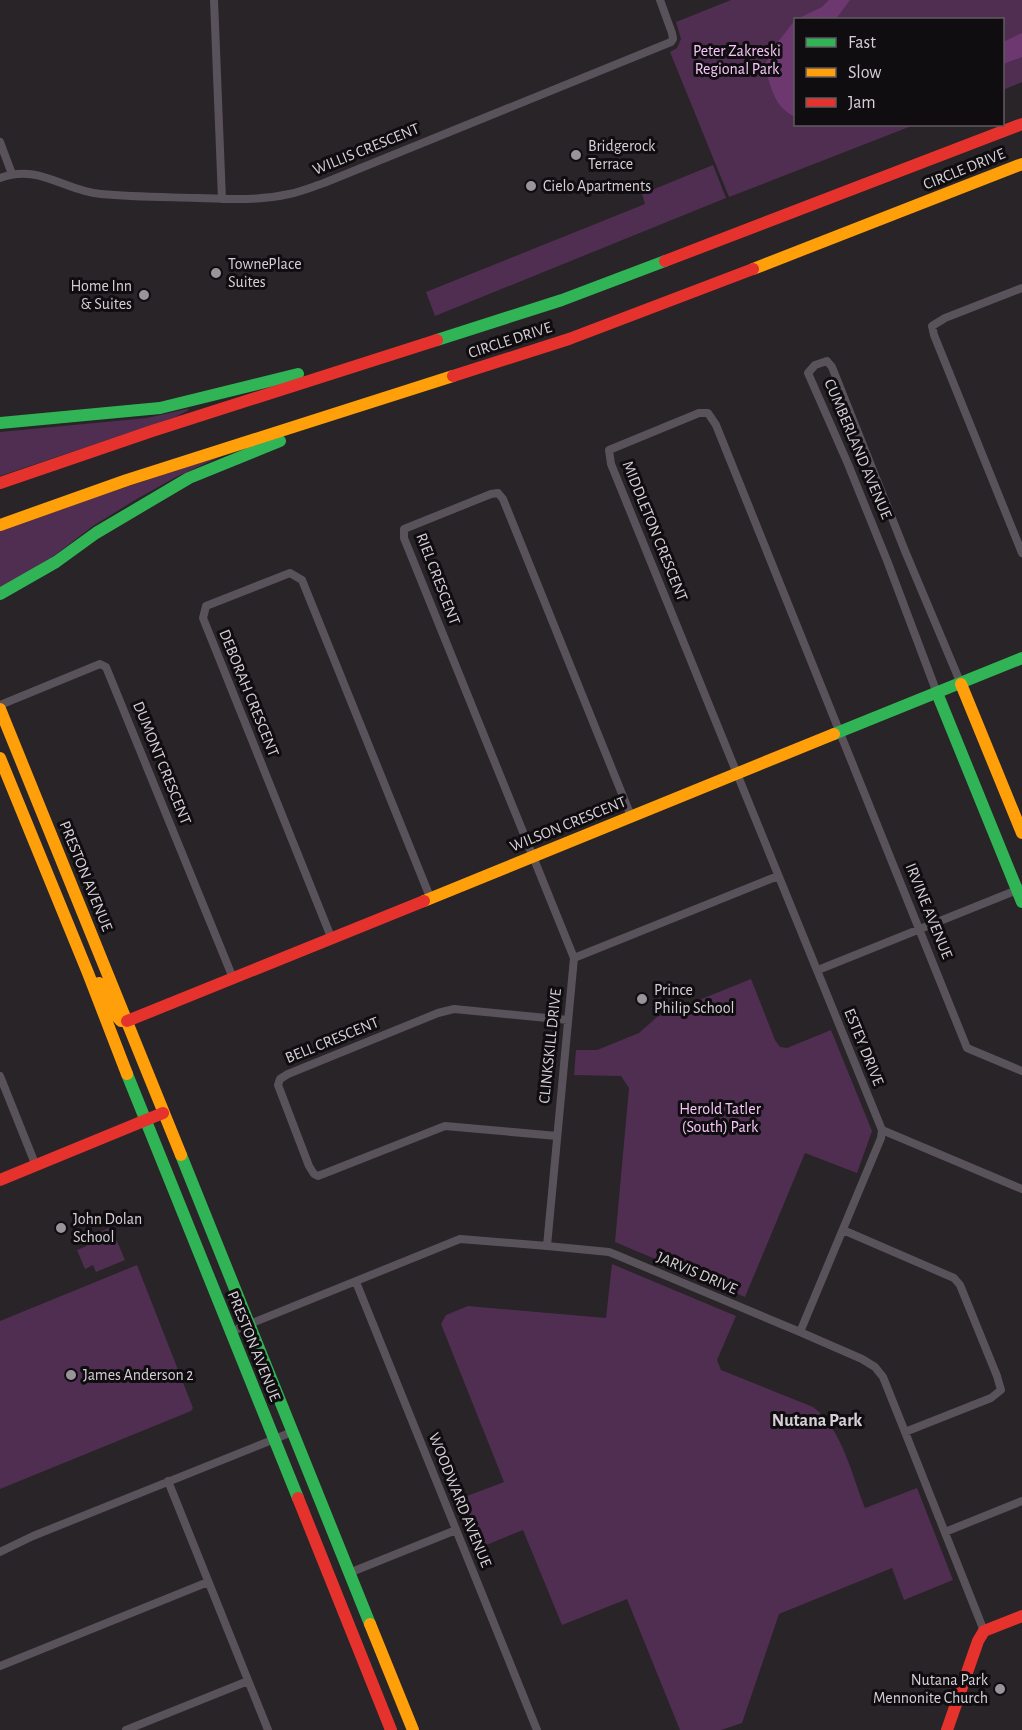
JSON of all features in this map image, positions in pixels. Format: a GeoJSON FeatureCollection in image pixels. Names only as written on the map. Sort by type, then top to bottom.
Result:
{"type":"FeatureCollection","features":[{"type":"Feature","properties":{"kind":"main road","name":"CIRCLE DRIVE"},"geometry":{"type":"LineString","coordinates":[[0,483],[152,431],[562,300],[1022,124]]}},
{"type":"Feature","properties":{"kind":"main road","name":"CIRCLE DRIVE"},"geometry":{"type":"LineString","coordinates":[[0,525],[127,480],[569,339],[1022,164]]}},
{"type":"Feature","properties":{"kind":"main road"},"geometry":{"type":"LineString","coordinates":[[0,423],[160,408],[246,388],[478,327]]}},
{"type":"Feature","properties":{"kind":"main road"},"geometry":{"type":"LineString","coordinates":[[0,595],[56,562],[96,533],[189,478],[262,448],[497,361]]}},
{"type":"Feature","properties":{"kind":"main road","name":"WILSON CRESCENT"},"geometry":{"type":"LineString","coordinates":[[127,1021],[1022,658]]}},
{"type":"Feature","properties":{"kind":"main road","name":"CUMBERLAND AVENUE"},"geometry":{"type":"LineString","coordinates":[[961,684],[1022,833]]}},
{"type":"Feature","properties":{"kind":"main road","name":"CUMBERLAND AVENUE"},"geometry":{"type":"LineString","coordinates":[[937,693],[1019,889],[1022,903]]}},
{"type":"Feature","properties":{"kind":"main road","name":"PRESTON AVENUE"},"geometry":{"type":"LineString","coordinates":[[0,707],[413,1730]]}},
{"type":"Feature","properties":{"kind":"main road","name":"PRESTON AVENUE"},"geometry":{"type":"LineString","coordinates":[[0,724],[14,744]]}},
{"type":"Feature","properties":{"kind":"main road","name":"PRESTON AVENUE"},"geometry":{"type":"LineString","coordinates":[[0,758],[391,1730]]}},
{"type":"Feature","properties":{"kind":"main road","name":"PRESTON AVENUE"},"geometry":{"type":"LineString","coordinates":[[88,973],[99,983],[119,1019],[127,1021]]}},
{"type":"Feature","properties":{"kind":"main road"},"geometry":{"type":"LineString","coordinates":[[114,1042],[127,1021]]}},
{"type":"Feature","properties":{"kind":"main road"},"geometry":{"type":"LineString","coordinates":[[0,1180],[163,1113]]}},
{"type":"Feature","properties":{"kind":"main road"},"geometry":{"type":"LineString","coordinates":[[947,1730],[978,1641],[984,1631],[1022,1616]]}},
{"type":"Feature","properties":{"kind":"street"},"geometry":{"type":"LineString","coordinates":[[214,0],[222,199]]}},
{"type":"Feature","properties":{"kind":"street","name":"WILLIS CRESCENT"},"geometry":{"type":"LineString","coordinates":[[0,178],[22,172],[46,176],[98,194],[222,199],[288,194],[324,183],[671,42],[672,33],[660,0]]}},
{"type":"Feature","properties":{"kind":"street"},"geometry":{"type":"LineString","coordinates":[[0,142],[12,174]]}},
{"type":"Feature","properties":{"kind":"street"},"geometry":{"type":"LineString","coordinates":[[1022,288],[945,318],[932,326],[1022,553]]}},
{"type":"Feature","properties":{"kind":"street","name":"CUMBERLAND AVENUE"},"geometry":{"type":"LineString","coordinates":[[937,693],[888,563],[808,373],[814,365],[827,361],[832,367],[961,684]]}},
{"type":"Feature","properties":{"kind":"street","name":"MIDDLETON CRESCENT"},"geometry":{"type":"LineString","coordinates":[[737,773],[611,464],[609,450],[628,441],[699,413],[708,413],[716,425],[840,731]]}},
{"type":"Feature","properties":{"kind":"street","name":"RIEL CRESCENT"},"geometry":{"type":"LineString","coordinates":[[532,856],[404,538],[404,529],[498,493],[508,510],[631,816]]}},
{"type":"Feature","properties":{"kind":"street","name":"DEBORAH CRESCENT"},"geometry":{"type":"LineString","coordinates":[[331,937],[203,618],[206,606],[290,573],[302,580],[430,897]]}},
{"type":"Feature","properties":{"kind":"street","name":"DUMONT CRESCENT"},"geometry":{"type":"LineString","coordinates":[[0,707],[100,664],[106,667],[232,978]]}},
{"type":"Feature","properties":{"kind":"street","name":"IRVINE AVENUE"},"geometry":{"type":"LineString","coordinates":[[840,731],[968,1048],[1022,1071]]}},
{"type":"Feature","properties":{"kind":"street","name":"ESTEY DRIVE"},"geometry":{"type":"LineString","coordinates":[[737,773],[882,1130]]}},
{"type":"Feature","properties":{"kind":"street","name":"CLINKSKILL DRIVE"},"geometry":{"type":"LineString","coordinates":[[532,856],[574,958],[547,1246]]}},
{"type":"Feature","properties":{"kind":"street"},"geometry":{"type":"LineString","coordinates":[[574,958],[778,876]]}},
{"type":"Feature","properties":{"kind":"street"},"geometry":{"type":"LineString","coordinates":[[818,970],[1019,889]]}},
{"type":"Feature","properties":{"kind":"street","name":"BELL CRESCENT"},"geometry":{"type":"LineString","coordinates":[[557,1136],[445,1126],[318,1176],[311,1170],[278,1085],[280,1079],[288,1074],[438,1012],[454,1009],[568,1020]]}},
{"type":"Feature","properties":{"kind":"street"},"geometry":{"type":"LineString","coordinates":[[0,1076],[36,1166]]}},
{"type":"Feature","properties":{"kind":"street"},"geometry":{"type":"LineString","coordinates":[[800,1332],[881,1138],[882,1130],[1022,1189]]}},
{"type":"Feature","properties":{"kind":"street"},"geometry":{"type":"LineString","coordinates":[[843,1230],[954,1278],[960,1285],[997,1376],[1001,1390],[991,1398],[905,1432]]}},
{"type":"Feature","properties":{"kind":"street","name":"JARVIS DRIVE"},"geometry":{"type":"LineString","coordinates":[[230,1332],[460,1239],[609,1252],[800,1332],[875,1367],[883,1377],[984,1631]]}},
{"type":"Feature","properties":{"kind":"street","name":"WOODWARD AVENUE"},"geometry":{"type":"LineString","coordinates":[[356,1282],[537,1730]]}},
{"type":"Feature","properties":{"kind":"street"},"geometry":{"type":"LineString","coordinates":[[0,1552],[33,1536],[292,1432]]}},
{"type":"Feature","properties":{"kind":"street"},"geometry":{"type":"LineString","coordinates":[[168,1481],[268,1730]]}},
{"type":"Feature","properties":{"kind":"street"},"geometry":{"type":"LineString","coordinates":[[945,1532],[1022,1501]]}},
{"type":"Feature","properties":{"kind":"street"},"geometry":{"type":"LineString","coordinates":[[349,1573],[456,1530]]}},
{"type":"Feature","properties":{"kind":"street"},"geometry":{"type":"LineString","coordinates":[[0,1666],[208,1582]]}},
{"type":"Feature","properties":{"kind":"street"},"geometry":{"type":"LineString","coordinates":[[126,1730],[248,1681]]}},
{"type":"Feature","properties":{"kind":"green space","name":"Peter Zakreski Regional Park"},"geometry":{"type":"Polygon","coordinates":[[[731,0],[1022,0],[1022,82],[1004,90],[1004,18],[794,18],[794,126],[911,126],[729,197],[670,52],[677,48],[681,39],[676,22],[731,0]]]}},
{"type":"Feature","properties":{"kind":"green space"},"geometry":{"type":"Polygon","coordinates":[[[713,165],[726,198],[435,316],[426,292],[645,204],[642,194],[713,165]]]}},
{"type":"Feature","properties":{"kind":"green space"},"geometry":{"type":"Polygon","coordinates":[[[189,410],[175,417],[0,476],[0,432],[147,418],[189,410]]]}},
{"type":"Feature","properties":{"kind":"green space"},"geometry":{"type":"Polygon","coordinates":[[[224,455],[176,477],[135,500],[0,590],[0,531],[71,505],[224,455]]]}},
{"type":"Feature","properties":{"kind":"green space","name":"Herold Tatler (South) Park"},"geometry":{"type":"Polygon","coordinates":[[[751,979],[775,1040],[780,1047],[787,1048],[831,1030],[872,1131],[857,1173],[805,1153],[745,1297],[615,1242],[629,1088],[621,1076],[574,1075],[576,1050],[597,1050],[639,1033],[657,1017],[751,979]]]}},
{"type":"Feature","properties":{"kind":"green space"},"geometry":{"type":"Polygon","coordinates":[[[111,1227],[125,1260],[96,1272],[93,1265],[85,1269],[77,1250],[87,1246],[84,1239],[111,1227]]]}},
{"type":"Feature","properties":{"kind":"green space"},"geometry":{"type":"Polygon","coordinates":[[[612,1264],[736,1316],[717,1360],[721,1370],[813,1407],[823,1416],[832,1427],[845,1453],[865,1508],[917,1488],[953,1580],[904,1600],[892,1568],[779,1614],[742,1723],[721,1730],[680,1730],[627,1599],[562,1625],[523,1530],[474,1550],[454,1501],[504,1482],[441,1324],[446,1315],[468,1306],[606,1318],[612,1264]]]}},
{"type":"Feature","properties":{"kind":"green space"},"geometry":{"type":"Polygon","coordinates":[[[137,1265],[193,1408],[191,1411],[0,1489],[0,1321],[137,1265]]]}},
{"type":"Feature","properties":{"kind":"shaded area"},"geometry":{"type":"Polygon","coordinates":[[[829,0],[850,0],[837,18],[799,18],[822,7],[829,0]]]}},
{"type":"Feature","properties":{"kind":"shaded area"},"geometry":{"type":"Polygon","coordinates":[[[794,21],[794,116],[778,102],[764,66],[794,21]]]}},
{"type":"Feature","properties":{"kind":"shaded area"},"geometry":{"type":"Polygon","coordinates":[[[1022,33],[1022,57],[1004,64],[1004,42],[1022,33]]]}},
{"type":"Feature","properties":{"kind":"traffic: fast"},"geometry":{"type":"LineString","coordinates":[[437,340],[562,300],[665,261]]}},
{"type":"Feature","properties":{"kind":"traffic: fast"},"geometry":{"type":"LineString","coordinates":[[0,423],[160,408],[298,374]]}},
{"type":"Feature","properties":{"kind":"traffic: fast"},"geometry":{"type":"LineString","coordinates":[[0,594],[56,562],[96,533],[189,478],[280,441]]}},
{"type":"Feature","properties":{"kind":"traffic: fast"},"geometry":{"type":"LineString","coordinates":[[834,734],[1022,658]]}},
{"type":"Feature","properties":{"kind":"traffic: fast"},"geometry":{"type":"LineString","coordinates":[[937,693],[1022,902]]}},
{"type":"Feature","properties":{"kind":"traffic: fast"},"geometry":{"type":"LineString","coordinates":[[127,1074],[298,1498]]}},
{"type":"Feature","properties":{"kind":"traffic: fast"},"geometry":{"type":"LineString","coordinates":[[181,1155],[370,1624]]}},
{"type":"Feature","properties":{"kind":"traffic: slow"},"geometry":{"type":"LineString","coordinates":[[753,269],[1022,164]]}},
{"type":"Feature","properties":{"kind":"traffic: slow"},"geometry":{"type":"LineString","coordinates":[[0,525],[127,480],[453,376]]}},
{"type":"Feature","properties":{"kind":"traffic: slow"},"geometry":{"type":"LineString","coordinates":[[961,684],[1022,833]]}},
{"type":"Feature","properties":{"kind":"traffic: slow"},"geometry":{"type":"LineString","coordinates":[[0,709],[181,1155]]}},
{"type":"Feature","properties":{"kind":"traffic: slow"},"geometry":{"type":"LineString","coordinates":[[424,901],[834,734]]}},
{"type":"Feature","properties":{"kind":"traffic: slow"},"geometry":{"type":"LineString","coordinates":[[0,758],[127,1074]]}},
{"type":"Feature","properties":{"kind":"traffic: slow"},"geometry":{"type":"LineString","coordinates":[[99,983],[113,1012],[121,1021],[127,1021]]}},
{"type":"Feature","properties":{"kind":"traffic: slow"},"geometry":{"type":"LineString","coordinates":[[370,1624],[413,1730]]}},
{"type":"Feature","properties":{"kind":"traffic: jam"},"geometry":{"type":"LineString","coordinates":[[665,261],[1022,124]]}},
{"type":"Feature","properties":{"kind":"traffic: jam"},"geometry":{"type":"LineString","coordinates":[[453,376],[569,339],[753,269]]}},
{"type":"Feature","properties":{"kind":"traffic: jam"},"geometry":{"type":"LineString","coordinates":[[0,483],[152,431],[437,340]]}},
{"type":"Feature","properties":{"kind":"traffic: jam"},"geometry":{"type":"LineString","coordinates":[[127,1021],[424,901]]}},
{"type":"Feature","properties":{"kind":"traffic: jam"},"geometry":{"type":"LineString","coordinates":[[0,1180],[163,1113]]}},
{"type":"Feature","properties":{"kind":"traffic: jam"},"geometry":{"type":"LineString","coordinates":[[298,1498],[391,1730]]}},
{"type":"Feature","properties":{"kind":"traffic: jam"},"geometry":{"type":"LineString","coordinates":[[947,1730],[978,1641],[984,1631],[1022,1616]]}},
{"type":"Feature","properties":{"kind":"place","name":"Bridgerock Terrace"},"geometry":{"type":"Point","coordinates":[576,155]}},
{"type":"Feature","properties":{"kind":"place","name":"Cielo Apartments"},"geometry":{"type":"Point","coordinates":[531,186]}},
{"type":"Feature","properties":{"kind":"place","name":"TownePlace Suites"},"geometry":{"type":"Point","coordinates":[216,273]}},
{"type":"Feature","properties":{"kind":"place","name":"Home Inn & Suites"},"geometry":{"type":"Point","coordinates":[144,295]}},
{"type":"Feature","properties":{"kind":"place","name":"Prince Philip School"},"geometry":{"type":"Point","coordinates":[642,999]}},
{"type":"Feature","properties":{"kind":"place","name":"John Dolan School"},"geometry":{"type":"Point","coordinates":[61,1228]}},
{"type":"Feature","properties":{"kind":"place","name":"James Anderson 2"},"geometry":{"type":"Point","coordinates":[71,1375]}},
{"type":"Feature","properties":{"kind":"place","name":"Nutana Park Mennonite Church"},"geometry":{"type":"Point","coordinates":[1000,1689]}},
{"type":"Feature","properties":{"kind":"district","name":"Nutana Park"},"geometry":{"type":"Point","coordinates":[817,1421]}}]}
